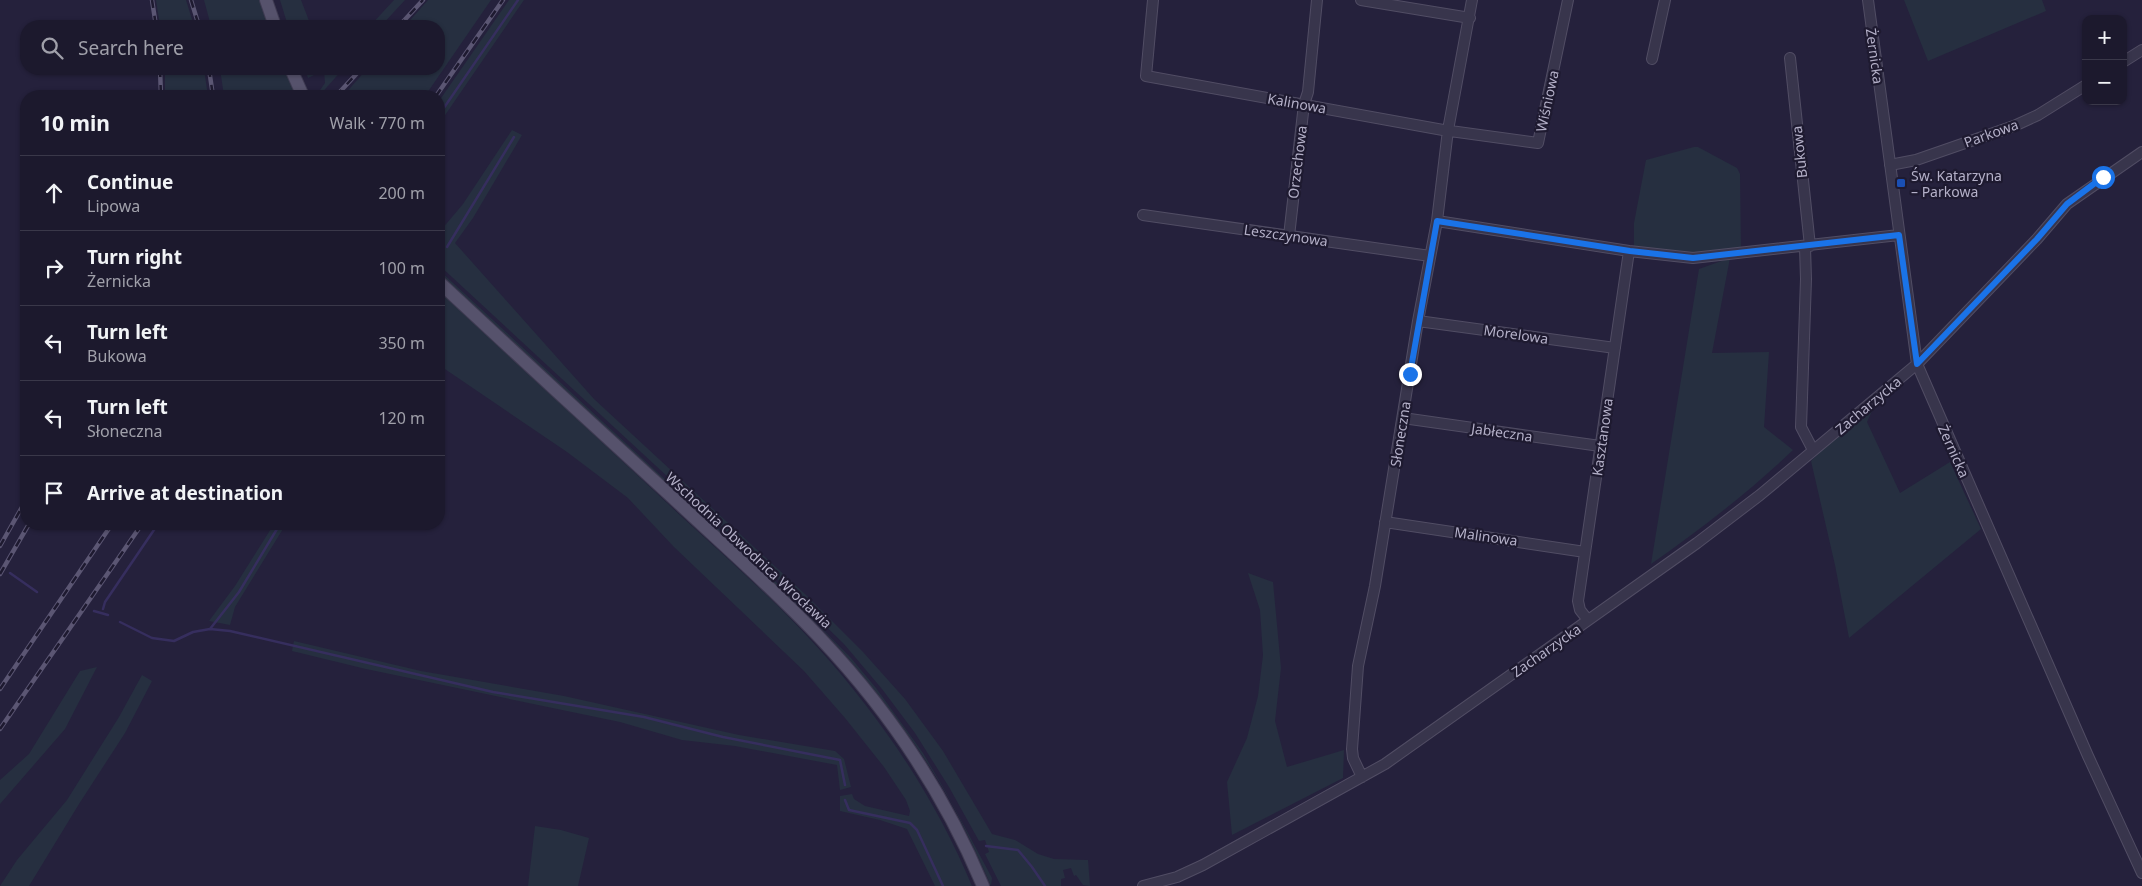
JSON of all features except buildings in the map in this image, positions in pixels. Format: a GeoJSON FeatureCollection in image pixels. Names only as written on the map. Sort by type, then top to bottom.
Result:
{"type":"FeatureCollection","features":[{"type":"Feature","properties":{"kind":"main road"},"geometry":{"type":"LineString","coordinates":[[266,0],[273,20]]}},
{"type":"Feature","properties":{"kind":"main road"},"geometry":{"type":"LineString","coordinates":[[294,75],[300,90]]}},
{"type":"Feature","properties":{"kind":"main road","name":"Wschodnia Obwodnica Wrocławia"},"geometry":{"type":"LineString","coordinates":[[445,288],[748,568],[839,658],[882,711],[926,775],[954,823],[983,886]]}},
{"type":"Feature","properties":{"kind":"street","name":"Kalinowa"},"geometry":{"type":"LineString","coordinates":[[1153,0],[1146,76],[1448,130]]}},
{"type":"Feature","properties":{"kind":"street","name":"Orzechowa"},"geometry":{"type":"LineString","coordinates":[[1289,236],[1304,104],[1308,92],[1317,0]]}},
{"type":"Feature","properties":{"kind":"street"},"geometry":{"type":"LineString","coordinates":[[1361,0],[1470,18]]}},
{"type":"Feature","properties":{"kind":"street","name":"Słoneczna"},"geometry":{"type":"LineString","coordinates":[[1362,777],[1353,758],[1352,729],[1358,666],[1375,586],[1418,321],[1437,221],[1448,130],[1472,0]]}},
{"type":"Feature","properties":{"kind":"street","name":"Wiśniowa"},"geometry":{"type":"LineString","coordinates":[[1448,130],[1538,143],[1568,0]]}},
{"type":"Feature","properties":{"kind":"street"},"geometry":{"type":"LineString","coordinates":[[1652,59],[1665,0]]}},
{"type":"Feature","properties":{"kind":"street","name":"Żernicka"},"geometry":{"type":"LineString","coordinates":[[1868,0],[1917,364],[2081,741],[2142,873]]}},
{"type":"Feature","properties":{"kind":"street"},"geometry":{"type":"LineString","coordinates":[[2126,60],[2142,50]]}},
{"type":"Feature","properties":{"kind":"street","name":"Bukowa"},"geometry":{"type":"LineString","coordinates":[[1790,58],[1807,246],[1801,427],[1813,450]]}},
{"type":"Feature","properties":{"kind":"street","name":"Parkowa"},"geometry":{"type":"LineString","coordinates":[[1890,165],[1916,160],[2020,124],[2082,88]]}},
{"type":"Feature","properties":{"kind":"street","name":"Zacharzycka"},"geometry":{"type":"LineString","coordinates":[[1143,886],[1177,877],[1203,865],[1385,764],[1697,543],[1917,364],[2037,239],[2067,204],[2142,152]]}},
{"type":"Feature","properties":{"kind":"street","name":"Leszczynowa"},"geometry":{"type":"LineString","coordinates":[[1143,215],[1430,256]]}},
{"type":"Feature","properties":{"kind":"street"},"geometry":{"type":"LineString","coordinates":[[1437,221],[1630,251],[1693,258],[1899,235]]}},
{"type":"Feature","properties":{"kind":"street","name":"Kasztanowa"},"geometry":{"type":"LineString","coordinates":[[1588,620],[1580,610],[1578,601],[1630,251]]}},
{"type":"Feature","properties":{"kind":"street","name":"Morelowa"},"geometry":{"type":"LineString","coordinates":[[1418,321],[1615,348]]}},
{"type":"Feature","properties":{"kind":"street","name":"Jabłeczna"},"geometry":{"type":"LineString","coordinates":[[1403,418],[1600,446]]}},
{"type":"Feature","properties":{"kind":"street","name":"Malinowa"},"geometry":{"type":"LineString","coordinates":[[1385,522],[1586,552]]}},
{"type":"Feature","properties":{"kind":"shaded area"},"geometry":{"type":"Polygon","coordinates":[[[156,0],[186,0],[192,20],[159,20],[156,0]]]}},
{"type":"Feature","properties":{"kind":"shaded area"},"geometry":{"type":"Polygon","coordinates":[[[204,0],[260,0],[267,20],[209,20],[204,0]]]}},
{"type":"Feature","properties":{"kind":"shaded area"},"geometry":{"type":"Polygon","coordinates":[[[280,0],[301,0],[309,20],[286,20],[280,0]]]}},
{"type":"Feature","properties":{"kind":"shaded area"},"geometry":{"type":"Polygon","coordinates":[[[394,0],[405,0],[387,20],[376,20],[394,0]]]}},
{"type":"Feature","properties":{"kind":"shaded area"},"geometry":{"type":"Polygon","coordinates":[[[428,0],[491,0],[445,67],[445,20],[410,20],[428,0]]]}},
{"type":"Feature","properties":{"kind":"shaded area"},"geometry":{"type":"Polygon","coordinates":[[[509,0],[524,0],[445,115],[445,92],[509,0]]]}},
{"type":"Feature","properties":{"kind":"shaded area"},"geometry":{"type":"Polygon","coordinates":[[[1904,0],[2042,0],[2046,11],[1928,61],[1904,0]]]}},
{"type":"Feature","properties":{"kind":"shaded area"},"geometry":{"type":"Polygon","coordinates":[[[165,75],[205,75],[207,90],[165,90],[165,75]]]}},
{"type":"Feature","properties":{"kind":"shaded area"},"geometry":{"type":"Polygon","coordinates":[[[221,75],[287,75],[294,90],[223,90],[221,75]]]}},
{"type":"Feature","properties":{"kind":"shaded area"},"geometry":{"type":"Polygon","coordinates":[[[324,75],[338,75],[324,90],[320,90],[325,83],[324,75]]]}},
{"type":"Feature","properties":{"kind":"shaded area"},"geometry":{"type":"Polygon","coordinates":[[[362,75],[439,75],[429,90],[348,90],[362,75]]]}},
{"type":"Feature","properties":{"kind":"shaded area"},"geometry":{"type":"Polygon","coordinates":[[[512,130],[522,135],[473,218],[455,243],[594,399],[806,595],[863,652],[905,699],[943,751],[992,834],[1015,840],[1038,854],[1054,859],[1088,860],[1090,886],[1083,885],[1076,875],[1074,876],[1071,868],[1063,870],[1065,878],[1061,879],[1061,886],[1001,886],[985,854],[989,852],[985,840],[979,841],[949,787],[915,733],[882,689],[844,644],[763,565],[445,271],[445,225],[463,204],[512,130]]]}},
{"type":"Feature","properties":{"kind":"shaded area"},"geometry":{"type":"Polygon","coordinates":[[[1698,147],[1737,168],[1740,174],[1741,251],[1688,255],[1634,248],[1634,223],[1646,160],[1698,147]]]}},
{"type":"Feature","properties":{"kind":"shaded area"},"geometry":{"type":"Polygon","coordinates":[[[1730,258],[1712,353],[1769,352],[1764,427],[1793,450],[1724,510],[1651,564],[1699,269],[1730,258]]]}},
{"type":"Feature","properties":{"kind":"shaded area"},"geometry":{"type":"Polygon","coordinates":[[[445,276],[778,584],[851,658],[876,688],[923,753],[947,794],[992,878],[991,886],[961,821],[936,776],[889,709],[837,645],[818,625],[445,279],[445,276]]]}},
{"type":"Feature","properties":{"kind":"shaded area"},"geometry":{"type":"Polygon","coordinates":[[[445,297],[752,582],[819,649],[864,703],[906,761],[942,822],[972,886],[935,886],[907,829],[880,820],[840,811],[840,796],[852,794],[854,799],[865,806],[909,816],[910,811],[906,800],[884,767],[804,671],[674,547],[628,498],[567,452],[445,369],[445,297]]]}},
{"type":"Feature","properties":{"kind":"shaded area"},"geometry":{"type":"Polygon","coordinates":[[[1869,410],[1872,411],[1867,422],[1900,493],[1950,462],[1981,529],[1849,638],[1835,565],[1811,461],[1833,439],[1869,410]]]}},
{"type":"Feature","properties":{"kind":"shaded area"},"geometry":{"type":"Polygon","coordinates":[[[270,530],[282,530],[235,607],[230,625],[209,621],[235,586],[270,530]]]}},
{"type":"Feature","properties":{"kind":"shaded area"},"geometry":{"type":"Polygon","coordinates":[[[1248,573],[1273,582],[1281,668],[1275,721],[1287,767],[1344,750],[1343,778],[1232,835],[1227,782],[1247,738],[1258,696],[1263,655],[1260,610],[1248,573]]]}},
{"type":"Feature","properties":{"kind":"shaded area"},"geometry":{"type":"Polygon","coordinates":[[[294,641],[421,671],[564,696],[739,735],[835,751],[844,759],[851,787],[840,790],[837,765],[735,746],[682,740],[620,722],[366,669],[292,651],[294,641]]]}},
{"type":"Feature","properties":{"kind":"shaded area"},"geometry":{"type":"Polygon","coordinates":[[[97,667],[65,729],[0,804],[0,780],[29,754],[80,671],[97,667]]]}},
{"type":"Feature","properties":{"kind":"shaded area"},"geometry":{"type":"Polygon","coordinates":[[[142,675],[152,681],[125,733],[29,886],[0,886],[17,860],[67,800],[119,717],[142,675]]]}},
{"type":"Feature","properties":{"kind":"shaded area"},"geometry":{"type":"Polygon","coordinates":[[[535,826],[561,830],[589,838],[578,886],[528,886],[535,826]]]}},
{"type":"Feature","properties":{"kind":"waterway"},"geometry":{"type":"LineString","coordinates":[[445,106],[518,0]]}},
{"type":"Feature","properties":{"kind":"waterway"},"geometry":{"type":"LineString","coordinates":[[447,247],[514,137]]}},
{"type":"Feature","properties":{"kind":"waterway"},"geometry":{"type":"LineString","coordinates":[[103,609],[105,602],[154,530]]}},
{"type":"Feature","properties":{"kind":"waterway"},"geometry":{"type":"LineString","coordinates":[[210,629],[239,592],[276,530]]}},
{"type":"Feature","properties":{"kind":"waterway"},"geometry":{"type":"LineString","coordinates":[[10,573],[37,592]]}},
{"type":"Feature","properties":{"kind":"waterway"},"geometry":{"type":"LineString","coordinates":[[94,611],[108,615]]}},
{"type":"Feature","properties":{"kind":"waterway"},"geometry":{"type":"LineString","coordinates":[[120,622],[152,638],[174,641],[193,632],[210,629],[230,631],[493,692],[644,717],[723,737],[840,760],[845,785]]}},
{"type":"Feature","properties":{"kind":"waterway"},"geometry":{"type":"LineString","coordinates":[[845,800],[849,810],[910,823],[917,830],[943,886]]}},
{"type":"Feature","properties":{"kind":"waterway"},"geometry":{"type":"LineString","coordinates":[[986,846],[1018,850],[1045,886]]}},
{"type":"Feature","properties":{"kind":"railway"},"geometry":{"type":"LineString","coordinates":[[152,0],[155,20]]}},
{"type":"Feature","properties":{"kind":"railway"},"geometry":{"type":"LineString","coordinates":[[191,0],[197,20]]}},
{"type":"Feature","properties":{"kind":"railway"},"geometry":{"type":"LineString","coordinates":[[405,20],[423,0]]}},
{"type":"Feature","properties":{"kind":"railway"},"geometry":{"type":"LineString","coordinates":[[440,90],[503,0]]}},
{"type":"Feature","properties":{"kind":"railway"},"geometry":{"type":"LineString","coordinates":[[160,75],[161,90]]}},
{"type":"Feature","properties":{"kind":"railway"},"geometry":{"type":"LineString","coordinates":[[210,75],[212,90]]}},
{"type":"Feature","properties":{"kind":"railway"},"geometry":{"type":"LineString","coordinates":[[342,90],[355,75]]}},
{"type":"Feature","properties":{"kind":"railway"},"geometry":{"type":"LineString","coordinates":[[0,546],[20,511]]}},
{"type":"Feature","properties":{"kind":"railway"},"geometry":{"type":"LineString","coordinates":[[0,574],[26,530]]}},
{"type":"Feature","properties":{"kind":"railway"},"geometry":{"type":"LineString","coordinates":[[0,689],[108,530]]}},
{"type":"Feature","properties":{"kind":"railway"},"geometry":{"type":"LineString","coordinates":[[0,729],[138,530]]}},
{"type":"Feature","properties":{"kind":"place","name":"Św. Katarzyna – Parkowa"},"geometry":{"type":"Point","coordinates":[1901,183]}},
{"type":"Feature","properties":{"kind":"route"},"geometry":{"type":"LineString","coordinates":[[1410,374],[1437,221],[1630,251],[1693,258],[1899,235],[1917,364],[2037,239],[2067,204],[2103,177]]}}]}
